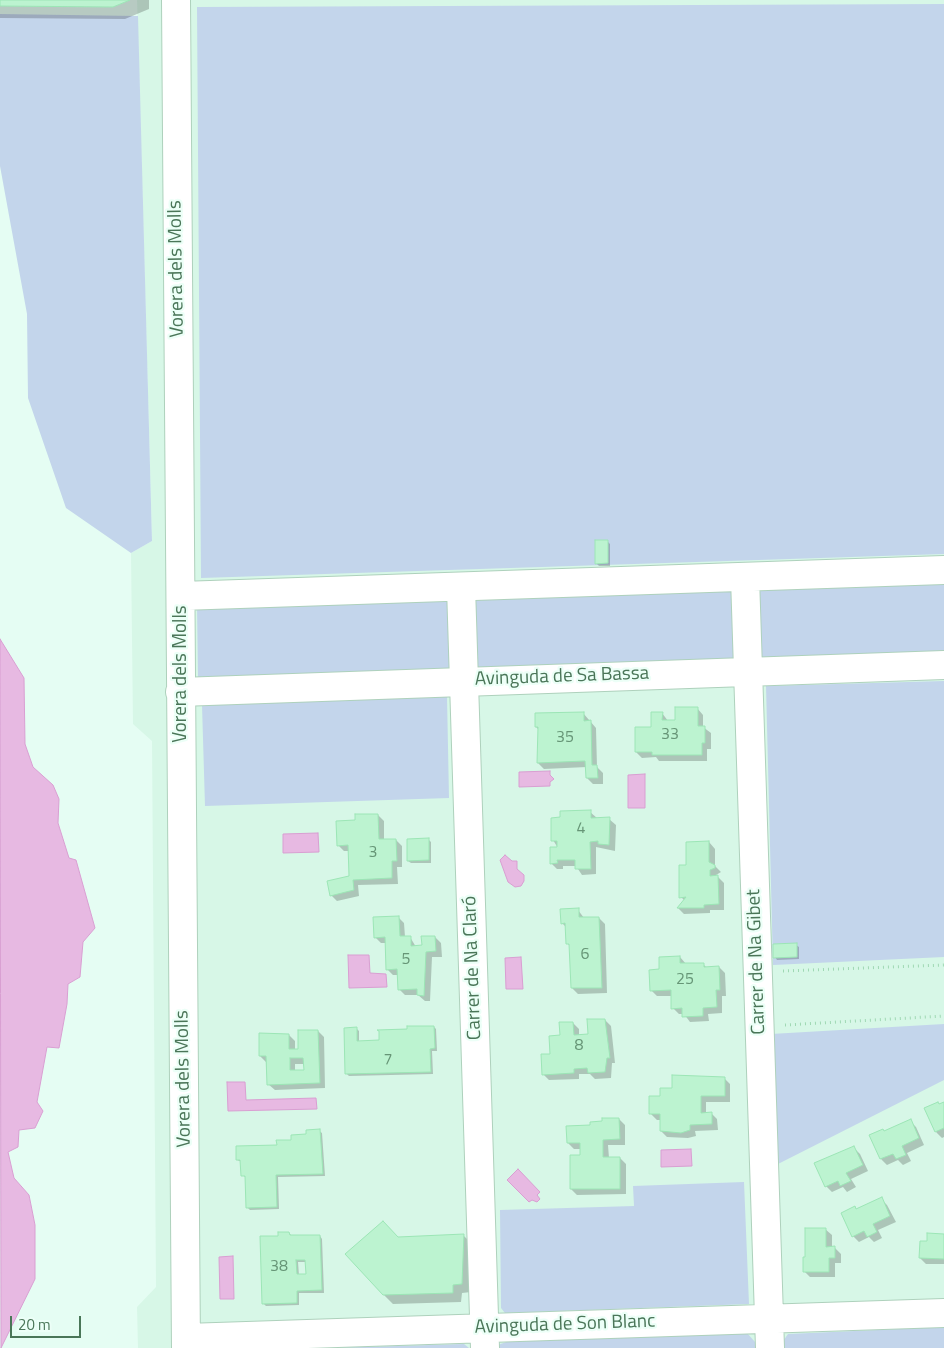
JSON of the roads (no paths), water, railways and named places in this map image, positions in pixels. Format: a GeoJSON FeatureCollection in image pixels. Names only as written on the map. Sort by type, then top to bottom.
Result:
{"type":"FeatureCollection","features":[{"type":"Feature","properties":{"kind":"street","name":"Vorera dels Molls"},"geometry":{"type":"LineString","coordinates":[[176,0],[186,1343]]}},
{"type":"Feature","properties":{"kind":"street"},"geometry":{"type":"LineString","coordinates":[[181,596],[944,570]]}},
{"type":"Feature","properties":{"kind":"street","name":"Carrer de Na Gibet"},"geometry":{"type":"LineString","coordinates":[[745,577],[770,1348]]}},
{"type":"Feature","properties":{"kind":"street","name":"Carrer de Na Claró"},"geometry":{"type":"LineString","coordinates":[[461,587],[485,1338]]}},
{"type":"Feature","properties":{"kind":"street","name":"Avinguda de Sa Bassa"},"geometry":{"type":"LineString","coordinates":[[180,692],[464,680],[944,665]]}},
{"type":"Feature","properties":{"kind":"street","name":"Avinguda de Son Blanc"},"geometry":{"type":"LineString","coordinates":[[186,1343],[485,1338],[769,1318],[944,1313]]}}]}
